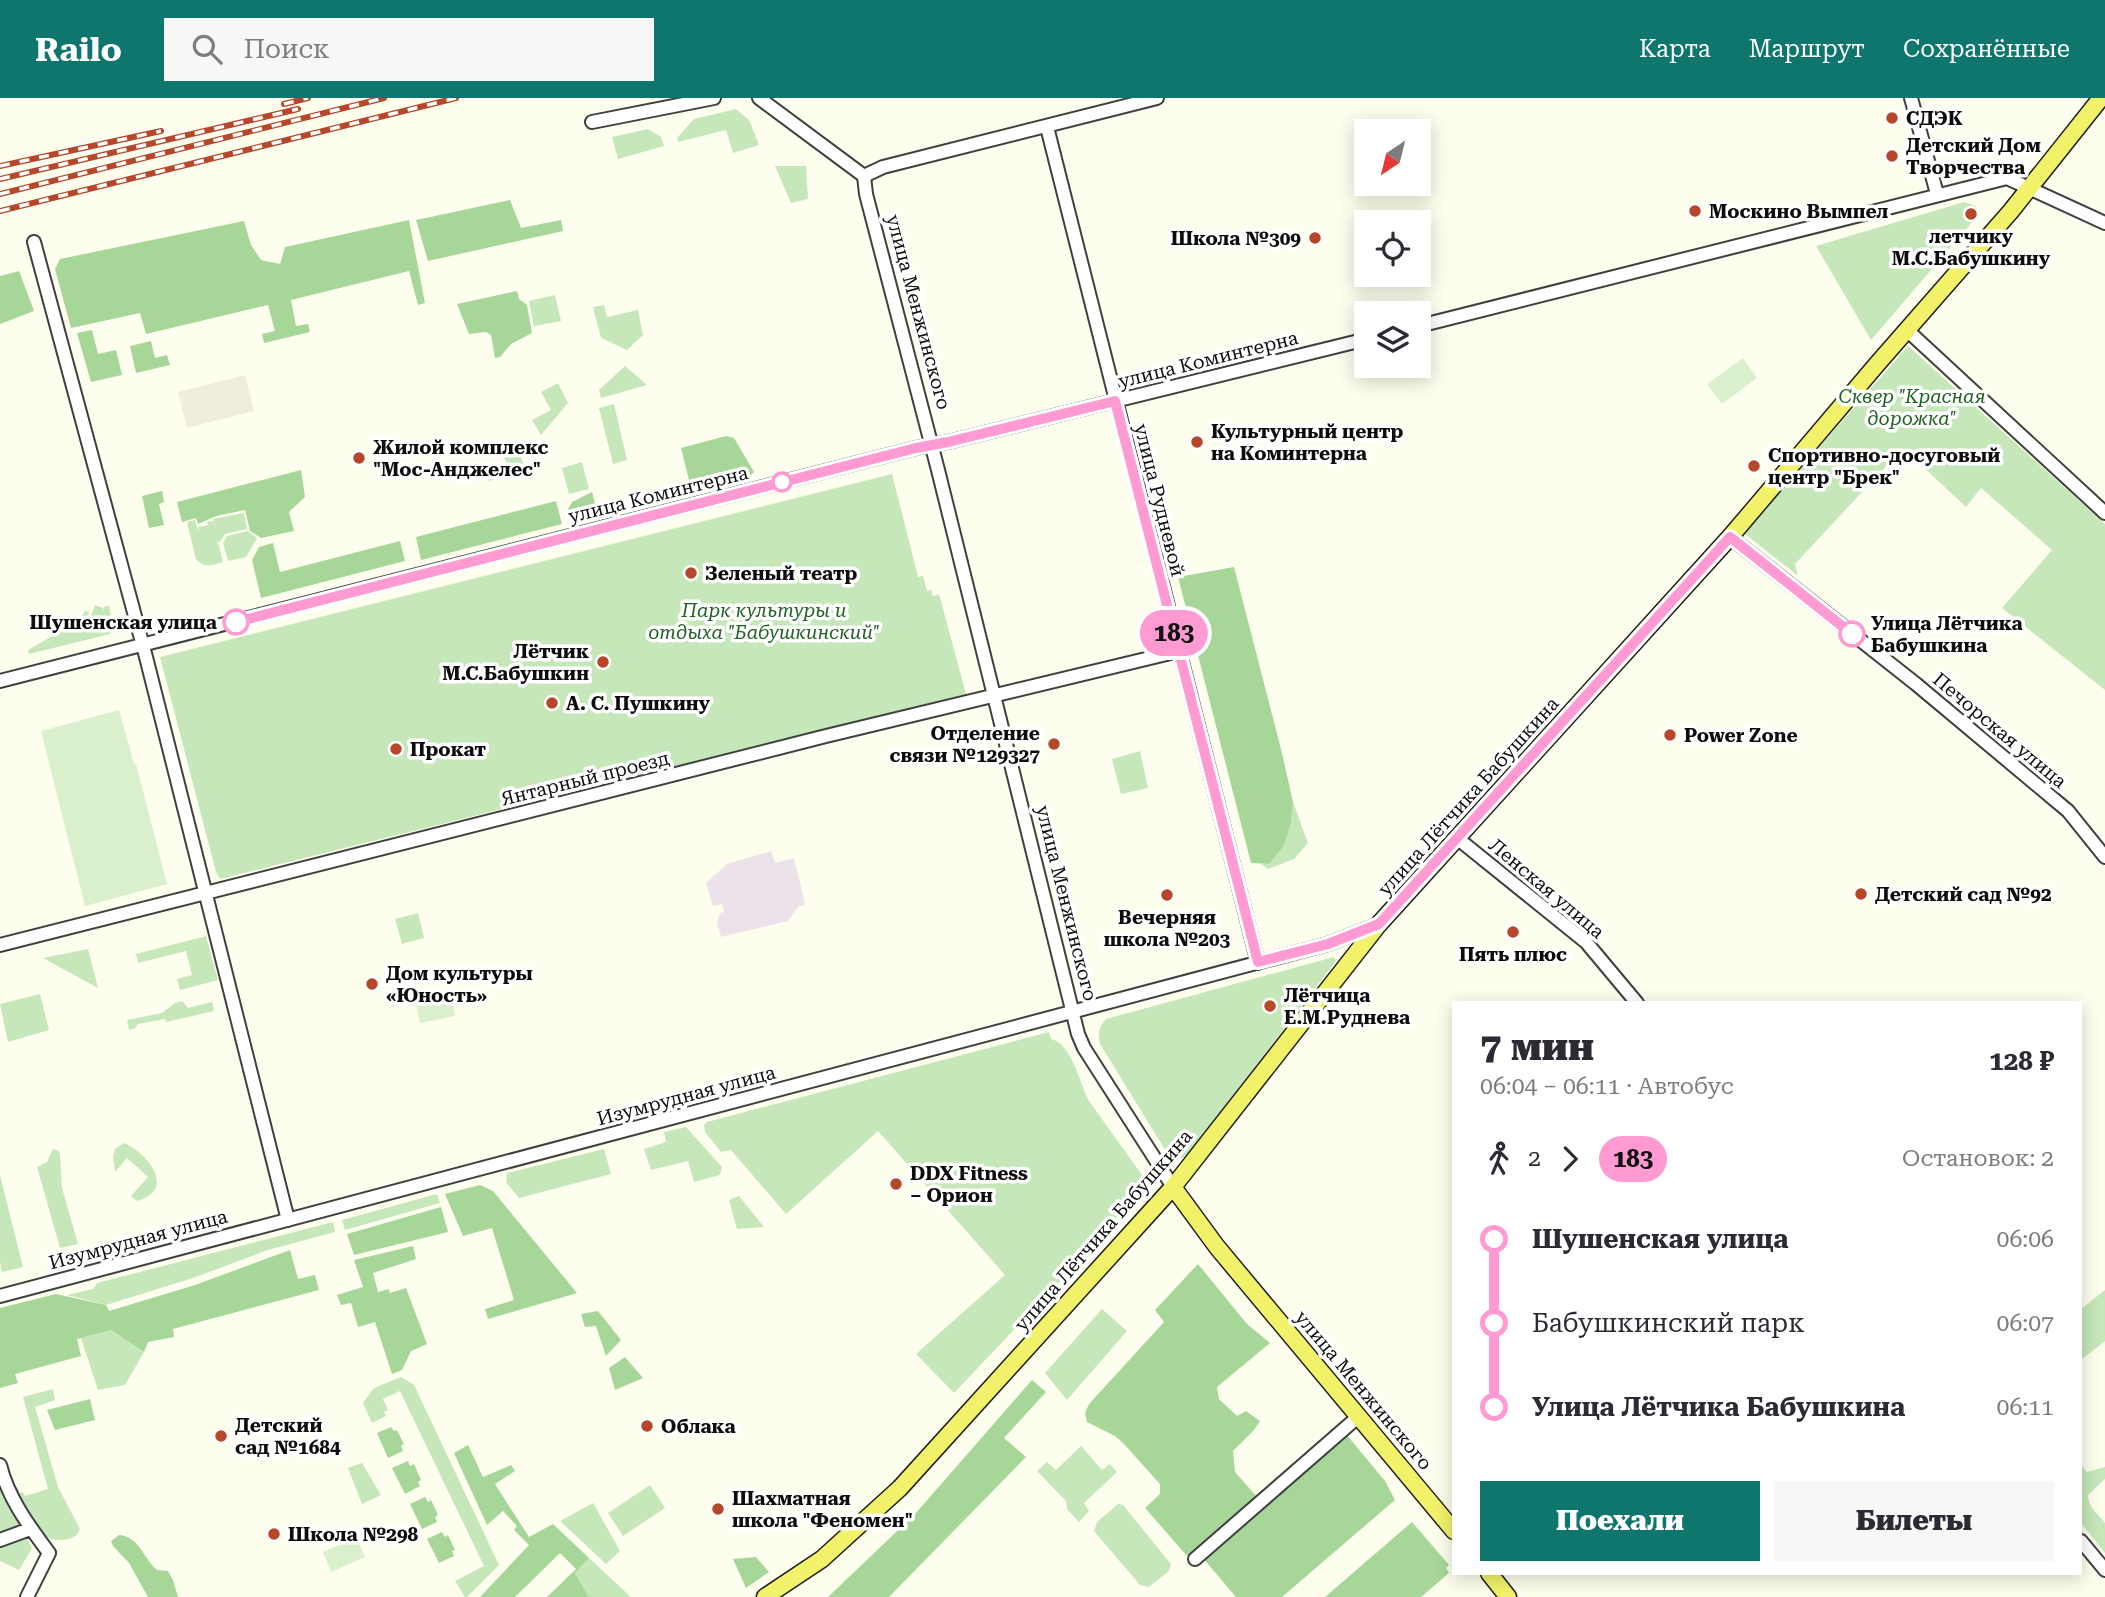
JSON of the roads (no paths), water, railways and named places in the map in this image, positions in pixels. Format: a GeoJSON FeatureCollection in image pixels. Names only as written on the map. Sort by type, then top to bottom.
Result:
{"type":"FeatureCollection","features":[{"type":"Feature","properties":{"kind":"main road","name":"улица Лётчика Бабушкина"},"geometry":{"type":"LineString","coordinates":[[765,1597],[822,1559],[900,1488],[1173,1187],[1379,924],[1730,537],[2030,187],[2101,98]]}},
{"type":"Feature","properties":{"kind":"main road","name":"улица Менжинского"},"geometry":{"type":"LineString","coordinates":[[1173,1187],[1213,1241],[1452,1529]]}},
{"type":"Feature","properties":{"kind":"main road"},"geometry":{"type":"LineString","coordinates":[[1491,1575],[1508,1597]]}},
{"type":"Feature","properties":{"kind":"street"},"geometry":{"type":"LineString","coordinates":[[592,122],[714,98]]}},
{"type":"Feature","properties":{"kind":"street"},"geometry":{"type":"LineString","coordinates":[[759,98],[864,176],[883,167],[1157,98]]}},
{"type":"Feature","properties":{"kind":"street"},"geometry":{"type":"LineString","coordinates":[[1911,98],[1937,194]]}},
{"type":"Feature","properties":{"kind":"street","name":"улица Рудневой"},"geometry":{"type":"LineString","coordinates":[[1047,127],[1258,962]]}},
{"type":"Feature","properties":{"kind":"street","name":"улица Менжинского"},"geometry":{"type":"LineString","coordinates":[[864,176],[894,306],[1084,1048],[1173,1187]]}},
{"type":"Feature","properties":{"kind":"street"},"geometry":{"type":"LineString","coordinates":[[1431,323],[2007,178],[2105,223]]}},
{"type":"Feature","properties":{"kind":"street"},"geometry":{"type":"LineString","coordinates":[[34,242],[143,646],[288,1220]]}},
{"type":"Feature","properties":{"kind":"street"},"geometry":{"type":"LineString","coordinates":[[1907,330],[2105,513]]}},
{"type":"Feature","properties":{"kind":"street","name":"улица Коминтерна"},"geometry":{"type":"LineString","coordinates":[[0,681],[916,448],[1354,343]]}},
{"type":"Feature","properties":{"kind":"street","name":"Печорская улица"},"geometry":{"type":"LineString","coordinates":[[1730,537],[1905,676],[2068,811],[2105,857]]}},
{"type":"Feature","properties":{"kind":"street","name":"Янтарный проезд"},"geometry":{"type":"LineString","coordinates":[[0,944],[993,694],[1179,651]]}},
{"type":"Feature","properties":{"kind":"street","name":"Ленская улица"},"geometry":{"type":"LineString","coordinates":[[1457,838],[1586,942],[1635,1001]]}},
{"type":"Feature","properties":{"kind":"street","name":"Изумрудная улица"},"geometry":{"type":"LineString","coordinates":[[0,1296],[1328,944],[1379,924]]}},
{"type":"Feature","properties":{"kind":"street"},"geometry":{"type":"LineString","coordinates":[[1195,1559],[1359,1416]]}},
{"type":"Feature","properties":{"kind":"street"},"geometry":{"type":"LineString","coordinates":[[0,1465],[4,1481],[30,1529],[49,1553],[27,1597]]}},
{"type":"Feature","properties":{"kind":"street"},"geometry":{"type":"LineString","coordinates":[[0,1540],[30,1529]]}},
{"type":"Feature","properties":{"kind":"street"},"geometry":{"type":"LineString","coordinates":[[2082,1542],[2105,1570]]}},
{"type":"Feature","properties":{"kind":"railway"},"geometry":{"type":"LineString","coordinates":[[284,104],[308,98]]}},
{"type":"Feature","properties":{"kind":"railway"},"geometry":{"type":"LineString","coordinates":[[0,194],[384,98]]}},
{"type":"Feature","properties":{"kind":"railway"},"geometry":{"type":"LineString","coordinates":[[0,211],[456,98]]}},
{"type":"Feature","properties":{"kind":"railway"},"geometry":{"type":"LineString","coordinates":[[0,179],[298,109]]}},
{"type":"Feature","properties":{"kind":"railway"},"geometry":{"type":"LineString","coordinates":[[0,166],[161,131]]}},
{"type":"Feature","properties":{"kind":"place","name":"СДЭК"},"geometry":{"type":"Point","coordinates":[1892,118]}},
{"type":"Feature","properties":{"kind":"place","name":"Детский Дом Творчества"},"geometry":{"type":"Point","coordinates":[1892,156]}},
{"type":"Feature","properties":{"kind":"place","name":"Москино Вымпел"},"geometry":{"type":"Point","coordinates":[1695,211]}},
{"type":"Feature","properties":{"kind":"place","name":"летчику М.С.Бабушкину"},"geometry":{"type":"Point","coordinates":[1971,214]}},
{"type":"Feature","properties":{"kind":"place","name":"Школа №309"},"geometry":{"type":"Point","coordinates":[1315,238]}},
{"type":"Feature","properties":{"kind":"place","name":"Культурный центр на Коминтерна"},"geometry":{"type":"Point","coordinates":[1197,442]}},
{"type":"Feature","properties":{"kind":"place","name":"Жилой комплекс \"Мос-Анджелес\""},"geometry":{"type":"Point","coordinates":[359,458]}},
{"type":"Feature","properties":{"kind":"place","name":"Спортивно-досуговый центр \"Брек\""},"geometry":{"type":"Point","coordinates":[1754,466]}},
{"type":"Feature","properties":{"kind":"place","name":"Зеленый театр"},"geometry":{"type":"Point","coordinates":[691,573]}},
{"type":"Feature","properties":{"kind":"place","name":"Шушенская улица"},"geometry":{"type":"Point","coordinates":[236,622]}},
{"type":"Feature","properties":{"kind":"place","name":"Улица Лётчика Бабушкина"},"geometry":{"type":"Point","coordinates":[1852,634]}},
{"type":"Feature","properties":{"kind":"place","name":"Лётчик М.С.Бабушкин"},"geometry":{"type":"Point","coordinates":[603,662]}},
{"type":"Feature","properties":{"kind":"place","name":"А. С. Пушкину"},"geometry":{"type":"Point","coordinates":[552,703]}},
{"type":"Feature","properties":{"kind":"place","name":"Power Zone"},"geometry":{"type":"Point","coordinates":[1670,735]}},
{"type":"Feature","properties":{"kind":"place","name":"Отделение связи №129327"},"geometry":{"type":"Point","coordinates":[1054,744]}},
{"type":"Feature","properties":{"kind":"place","name":"Прокат"},"geometry":{"type":"Point","coordinates":[396,749]}},
{"type":"Feature","properties":{"kind":"place","name":"Детский сад №92"},"geometry":{"type":"Point","coordinates":[1861,894]}},
{"type":"Feature","properties":{"kind":"place","name":"Вечерняя школа №203"},"geometry":{"type":"Point","coordinates":[1167,895]}},
{"type":"Feature","properties":{"kind":"place","name":"Пять плюс"},"geometry":{"type":"Point","coordinates":[1513,932]}},
{"type":"Feature","properties":{"kind":"place","name":"Дом культуры «Юность»"},"geometry":{"type":"Point","coordinates":[372,984]}},
{"type":"Feature","properties":{"kind":"place","name":"Лётчица Е.М.Руднева"},"geometry":{"type":"Point","coordinates":[1270,1006]}},
{"type":"Feature","properties":{"kind":"place","name":"DDX Fitness – Орион"},"geometry":{"type":"Point","coordinates":[896,1184]}},
{"type":"Feature","properties":{"kind":"place","name":"Облака"},"geometry":{"type":"Point","coordinates":[647,1426]}},
{"type":"Feature","properties":{"kind":"place","name":"Детский сад №1684"},"geometry":{"type":"Point","coordinates":[221,1436]}},
{"type":"Feature","properties":{"kind":"place","name":"Шахматная школа \"Феномен\""},"geometry":{"type":"Point","coordinates":[718,1509]}},
{"type":"Feature","properties":{"kind":"place","name":"Школа №298"},"geometry":{"type":"Point","coordinates":[274,1534]}},
{"type":"Feature","properties":{"kind":"park label","name":"Сквер \"Красная дорожка\""},"geometry":{"type":"Point","coordinates":[1912,407]}},
{"type":"Feature","properties":{"kind":"park label","name":"Парк культуры и отдыха \"Бабушкинский\""},"geometry":{"type":"Point","coordinates":[764,621]}}]}
